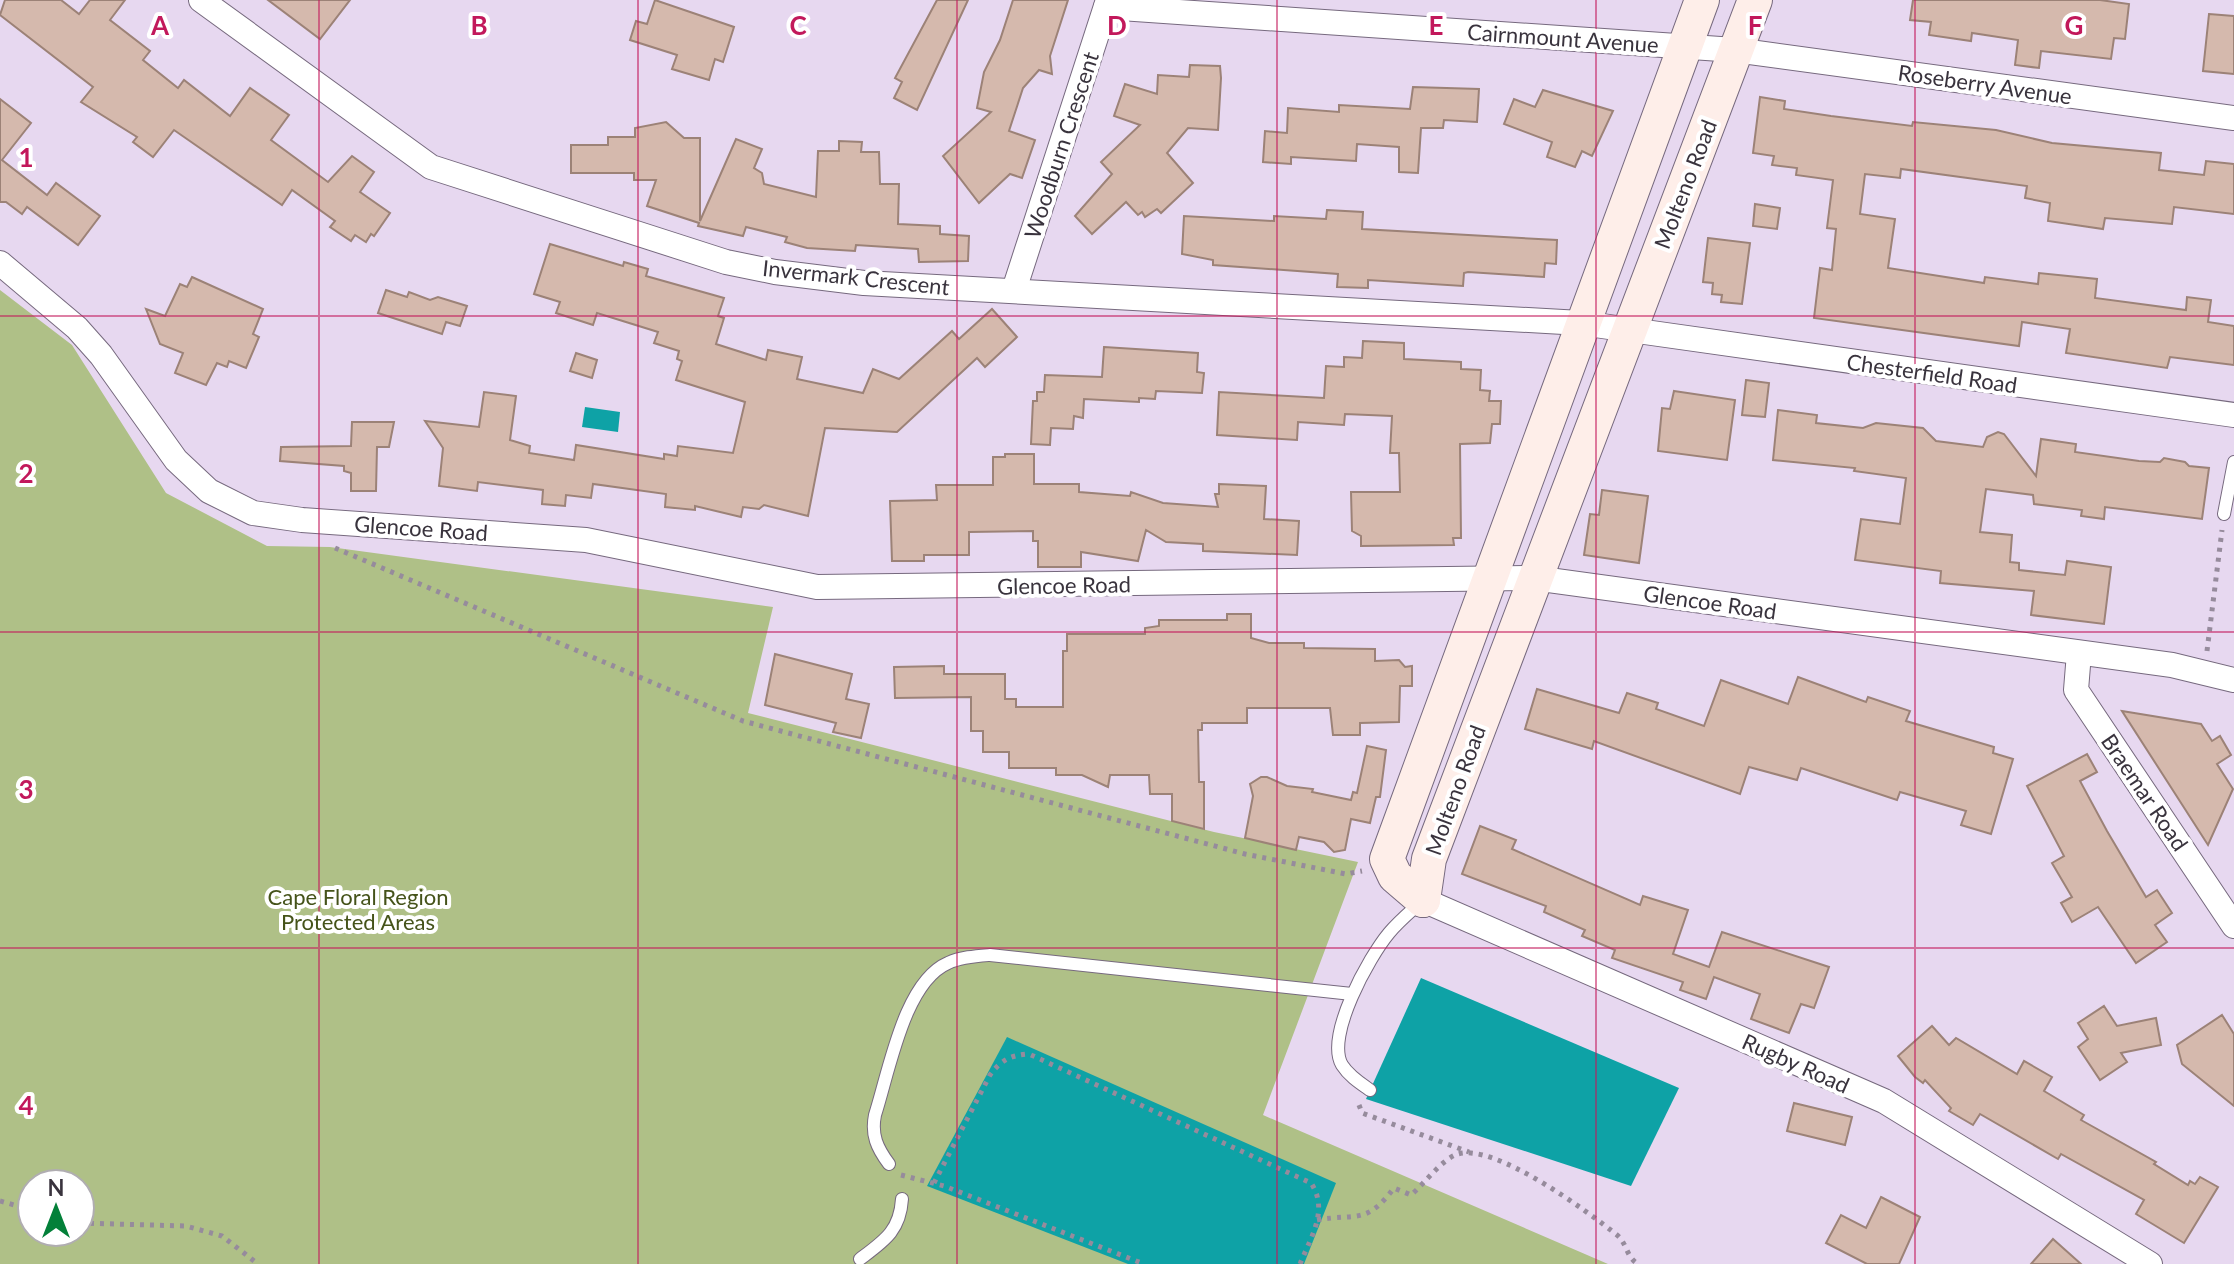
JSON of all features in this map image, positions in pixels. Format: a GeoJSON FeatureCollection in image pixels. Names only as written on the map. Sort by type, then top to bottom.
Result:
{"type":"FeatureCollection","features":[{"type":"Feature","properties":{"kind":"street","name":"Invermark Crescent"},"geometry":{"type":"LineString","coordinates":[[201,0],[407,153],[431,167],[726,262],[775,272],[864,283],[1581,323]]}},
{"type":"Feature","properties":{"kind":"street","name":"Molteno Road"},"geometry":{"type":"LineString","coordinates":[[1390,866],[1387,859],[1487,581],[1702,0]]}},
{"type":"Feature","properties":{"kind":"street","name":"Molteno Road"},"geometry":{"type":"LineString","coordinates":[[1423,900],[1429,859],[1755,0]]}},
{"type":"Feature","properties":{"kind":"street","name":"Woodburn Crescent"},"geometry":{"type":"LineString","coordinates":[[1014,290],[1107,3]]}},
{"type":"Feature","properties":{"kind":"street","name":"Cairnmount Avenue"},"geometry":{"type":"LineString","coordinates":[[1107,3],[1735,50]]}},
{"type":"Feature","properties":{"kind":"street","name":"Roseberry Avenue"},"geometry":{"type":"LineString","coordinates":[[1735,50],[2234,118]]}},
{"type":"Feature","properties":{"kind":"street"},"geometry":{"type":"LineString","coordinates":[[1622,212],[1667,230]]}},
{"type":"Feature","properties":{"kind":"street","name":"Glencoe Road"},"geometry":{"type":"LineString","coordinates":[[0,263],[93,346],[176,460],[209,491],[253,513],[302,520],[586,540],[817,587],[1487,581],[1534,578],[2079,653],[2204,672],[2234,680]]}},
{"type":"Feature","properties":{"kind":"street","name":"Chesterfield Road"},"geometry":{"type":"LineString","coordinates":[[1581,323],[2234,415]]}},
{"type":"Feature","properties":{"kind":"street"},"geometry":{"type":"LineString","coordinates":[[1539,439],[1581,456]]}},
{"type":"Feature","properties":{"kind":"street"},"geometry":{"type":"LineString","coordinates":[[1509,522],[1552,532]]}},
{"type":"Feature","properties":{"kind":"street","name":"Braemar Road"},"geometry":{"type":"LineString","coordinates":[[2079,653],[2076,690],[2234,926]]}},
{"type":"Feature","properties":{"kind":"street"},"geometry":{"type":"LineString","coordinates":[[1445,699],[1483,716]]}},
{"type":"Feature","properties":{"kind":"street"},"geometry":{"type":"LineString","coordinates":[[1405,809],[1442,824]]}},
{"type":"Feature","properties":{"kind":"street"},"geometry":{"type":"LineString","coordinates":[[1390,866],[1395,876],[1423,900]]}},
{"type":"Feature","properties":{"kind":"street","name":"Rugby Road"},"geometry":{"type":"LineString","coordinates":[[1423,900],[1884,1101],[2150,1264]]}},
{"type":"Feature","properties":{"kind":"lane"},"geometry":{"type":"LineString","coordinates":[[2224,514],[2234,462]]}},
{"type":"Feature","properties":{"kind":"lane"},"geometry":{"type":"LineString","coordinates":[[1370,1090],[1352,1078],[1340,1063],[1338,1040],[1352,994],[1389,933],[1423,900]]}},
{"type":"Feature","properties":{"kind":"lane"},"geometry":{"type":"LineString","coordinates":[[889,1164],[878,1149],[872,1128],[875,1115],[914,994],[930,974],[948,963],[990,955],[1352,994]]}},
{"type":"Feature","properties":{"kind":"lane"},"geometry":{"type":"LineString","coordinates":[[860,1259],[889,1238],[898,1226],[902,1199]]}},
{"type":"Feature","properties":{"kind":"path"},"geometry":{"type":"LineString","coordinates":[[2204,672],[2224,514]]}},
{"type":"Feature","properties":{"kind":"path"},"geometry":{"type":"LineString","coordinates":[[325,544],[743,721],[1245,854],[1346,874],[1390,866]]}},
{"type":"Feature","properties":{"kind":"path"},"geometry":{"type":"LineString","coordinates":[[934,1183],[990,1075],[999,1063],[1015,1055],[1029,1054],[1301,1175],[1319,1195],[1317,1220],[1300,1264]]}},
{"type":"Feature","properties":{"kind":"path"},"geometry":{"type":"LineString","coordinates":[[1370,1090],[1358,1098],[1362,1113],[1510,1164],[1620,1237],[1631,1260],[1638,1264]]}},
{"type":"Feature","properties":{"kind":"path"},"geometry":{"type":"LineString","coordinates":[[1317,1220],[1367,1216],[1379,1208],[1394,1188],[1411,1195],[1456,1154],[1474,1153]]}},
{"type":"Feature","properties":{"kind":"path"},"geometry":{"type":"LineString","coordinates":[[901,1175],[934,1183],[1144,1264]]}},
{"type":"Feature","properties":{"kind":"path"},"geometry":{"type":"LineString","coordinates":[[96,1223],[186,1226],[222,1236],[258,1264]]}},
{"type":"Feature","properties":{"kind":"green space","name":"Cape Floral Region Protected Areas"},"geometry":{"type":"Polygon","coordinates":[[[0,290],[72,345],[166,493],[267,546],[330,547],[773,607],[748,713],[1214,832],[1358,862],[1263,1115],[1608,1264],[0,1264],[0,290]]]}},
{"type":"Feature","properties":{"kind":"shaded area"},"geometry":{"type":"Polygon","coordinates":[[[585,407],[620,412],[618,432],[582,427],[585,407]]]}},
{"type":"Feature","properties":{"kind":"shaded area"},"geometry":{"type":"Polygon","coordinates":[[[1421,978],[1679,1088],[1631,1186],[1366,1099],[1421,978]]]}},
{"type":"Feature","properties":{"kind":"shaded area"},"geometry":{"type":"Polygon","coordinates":[[[1007,1037],[1336,1183],[1304,1264],[1128,1264],[927,1186],[1007,1037]]]}},
{"type":"Feature","properties":{"kind":"building"},"geometry":{"type":"Polygon","coordinates":[[[5,0],[61,0],[79,14],[90,0],[125,0],[110,20],[150,51],[143,60],[178,88],[184,80],[230,116],[250,88],[289,115],[271,140],[328,182],[352,156],[374,172],[360,192],[390,213],[366,242],[355,235],[351,241],[330,227],[335,221],[292,190],[282,205],[174,130],[153,157],[133,142],[137,137],[81,102],[93,87],[0,15],[5,0]]]}},
{"type":"Feature","properties":{"kind":"building"},"geometry":{"type":"Polygon","coordinates":[[[268,0],[350,0],[320,39],[268,0]]]}},
{"type":"Feature","properties":{"kind":"building"},"geometry":{"type":"Polygon","coordinates":[[[655,0],[734,27],[723,62],[715,59],[709,80],[672,69],[677,55],[630,40],[636,21],[647,24],[655,0]]]}},
{"type":"Feature","properties":{"kind":"building"},"geometry":{"type":"Polygon","coordinates":[[[937,0],[968,0],[917,110],[894,98],[902,82],[895,78],[937,0]]]}},
{"type":"Feature","properties":{"kind":"building"},"geometry":{"type":"Polygon","coordinates":[[[1013,0],[1068,0],[1050,56],[1052,74],[1039,70],[1023,88],[1009,131],[1035,140],[1022,178],[1010,174],[979,203],[943,156],[991,112],[977,108],[984,72],[1000,40],[1013,0]]]}},
{"type":"Feature","properties":{"kind":"building"},"geometry":{"type":"Polygon","coordinates":[[[1913,0],[2100,0],[2129,4],[2125,39],[2114,38],[2111,59],[2041,51],[2039,68],[2015,65],[2018,40],[1972,33],[1971,41],[1929,35],[1931,22],[1910,20],[1913,0]]]}},
{"type":"Feature","properties":{"kind":"building"},"geometry":{"type":"Polygon","coordinates":[[[2209,14],[2234,16],[2234,74],[2203,71],[2209,14]]]}},
{"type":"Feature","properties":{"kind":"building"},"geometry":{"type":"Polygon","coordinates":[[[1190,65],[1220,66],[1221,78],[1218,130],[1188,128],[1167,153],[1193,183],[1161,213],[1157,209],[1145,217],[1142,212],[1138,215],[1126,202],[1092,234],[1075,216],[1112,174],[1101,162],[1140,125],[1114,116],[1125,84],[1157,94],[1158,75],[1189,77],[1190,65]]]}},
{"type":"Feature","properties":{"kind":"building"},"geometry":{"type":"Polygon","coordinates":[[[1413,87],[1479,89],[1477,122],[1444,120],[1443,128],[1421,128],[1418,173],[1399,172],[1399,147],[1357,144],[1356,161],[1291,157],[1291,164],[1263,162],[1265,131],[1287,133],[1288,108],[1339,112],[1339,105],[1410,109],[1413,87]]]}},
{"type":"Feature","properties":{"kind":"building"},"geometry":{"type":"Polygon","coordinates":[[[1543,90],[1613,111],[1592,156],[1582,151],[1575,167],[1547,157],[1552,142],[1504,124],[1514,99],[1535,107],[1543,90]]]}},
{"type":"Feature","properties":{"kind":"building"},"geometry":{"type":"Polygon","coordinates":[[[1760,97],[1785,101],[1784,109],[1831,116],[1912,126],[1913,122],[1996,130],[2052,143],[2161,153],[2159,170],[2204,175],[2206,161],[2234,164],[2234,214],[2174,207],[2172,224],[2105,218],[2103,229],[2048,221],[2050,203],[2025,198],[2027,186],[1901,169],[1900,178],[1865,174],[1860,214],[1895,219],[1888,268],[1984,283],[1985,277],[2038,284],[2039,273],[2097,279],[2095,298],[2186,310],[2187,297],[2211,300],[2208,322],[2234,326],[2234,365],[2170,357],[2167,368],[2066,353],[2070,329],[2022,322],[2019,346],[1814,318],[1820,268],[1832,270],[1836,229],[1827,228],[1833,180],[1796,175],[1797,168],[1772,165],[1774,156],[1753,153],[1760,97]]]}},
{"type":"Feature","properties":{"kind":"building"},"geometry":{"type":"Polygon","coordinates":[[[0,99],[31,123],[2,160],[47,195],[56,183],[100,216],[78,245],[27,207],[22,214],[6,202],[0,202],[0,99]]]}},
{"type":"Feature","properties":{"kind":"building"},"geometry":{"type":"Polygon","coordinates":[[[666,122],[684,138],[700,138],[700,221],[736,139],[762,149],[754,168],[762,173],[764,184],[816,197],[818,151],[839,151],[839,141],[862,142],[861,152],[879,152],[880,184],[899,184],[898,224],[940,226],[940,234],[969,236],[968,261],[919,262],[918,249],[856,245],[855,251],[807,248],[785,242],[787,237],[746,227],[743,236],[698,226],[699,223],[647,206],[656,180],[634,180],[634,173],[571,173],[571,145],[608,145],[608,137],[635,137],[635,128],[666,122]]]}},
{"type":"Feature","properties":{"kind":"building"},"geometry":{"type":"Polygon","coordinates":[[[1755,204],[1780,208],[1777,229],[1753,226],[1755,204]]]}},
{"type":"Feature","properties":{"kind":"building"},"geometry":{"type":"Polygon","coordinates":[[[1327,210],[1363,212],[1362,229],[1557,240],[1556,264],[1545,263],[1544,277],[1468,272],[1464,273],[1463,286],[1368,280],[1368,288],[1337,287],[1338,274],[1213,265],[1213,260],[1182,254],[1184,216],[1274,221],[1274,216],[1326,219],[1327,210]]]}},
{"type":"Feature","properties":{"kind":"building"},"geometry":{"type":"Polygon","coordinates":[[[1708,238],[1750,243],[1742,304],[1721,302],[1722,295],[1712,294],[1713,283],[1703,282],[1708,238]]]}},
{"type":"Feature","properties":{"kind":"building"},"geometry":{"type":"Polygon","coordinates":[[[550,244],[623,266],[624,262],[648,269],[646,276],[724,298],[718,316],[724,318],[716,344],[766,360],[768,350],[802,357],[797,379],[863,393],[873,369],[899,379],[952,331],[959,339],[992,309],[1017,337],[985,367],[977,358],[897,432],[825,428],[808,516],[764,505],[759,509],[743,507],[741,517],[695,506],[695,510],[665,507],[666,494],[593,484],[591,498],[566,495],[565,506],[542,504],[543,490],[478,482],[477,491],[439,486],[443,448],[425,421],[479,427],[484,392],[516,396],[510,440],[530,446],[529,453],[574,460],[576,445],[664,459],[664,454],[677,456],[678,446],[733,453],[745,402],[676,380],[682,361],[677,359],[679,351],[654,343],[658,332],[597,313],[593,325],[556,313],[560,302],[534,294],[550,244]]]}},
{"type":"Feature","properties":{"kind":"building"},"geometry":{"type":"Polygon","coordinates":[[[192,277],[263,309],[253,334],[259,337],[246,368],[229,361],[227,367],[217,363],[206,385],[175,373],[183,353],[160,344],[146,309],[165,316],[180,284],[187,287],[192,277]]]}},
{"type":"Feature","properties":{"kind":"building"},"geometry":{"type":"Polygon","coordinates":[[[386,290],[407,297],[409,292],[430,300],[438,297],[467,306],[460,326],[446,322],[442,334],[378,313],[386,290]]]}},
{"type":"Feature","properties":{"kind":"building"},"geometry":{"type":"Polygon","coordinates":[[[1363,341],[1404,343],[1404,359],[1461,362],[1461,369],[1481,370],[1480,390],[1490,391],[1489,401],[1501,401],[1500,424],[1492,424],[1490,443],[1460,444],[1461,538],[1453,538],[1454,545],[1361,546],[1361,536],[1352,531],[1351,492],[1400,492],[1399,453],[1390,453],[1392,416],[1345,414],[1344,425],[1298,422],[1297,440],[1217,435],[1219,392],[1324,398],[1326,366],[1344,367],[1344,357],[1362,358],[1363,341]]]}},
{"type":"Feature","properties":{"kind":"building"},"geometry":{"type":"Polygon","coordinates":[[[1104,347],[1198,353],[1197,372],[1204,373],[1202,393],[1156,391],[1155,399],[1139,398],[1139,402],[1084,399],[1083,418],[1074,416],[1073,429],[1051,428],[1050,445],[1031,444],[1033,401],[1037,401],[1037,392],[1044,392],[1045,375],[1102,377],[1104,347]]]}},
{"type":"Feature","properties":{"kind":"building"},"geometry":{"type":"Polygon","coordinates":[[[576,353],[597,360],[592,378],[570,371],[576,353]]]}},
{"type":"Feature","properties":{"kind":"building"},"geometry":{"type":"Polygon","coordinates":[[[1746,380],[1769,383],[1765,417],[1742,415],[1746,380]]]}},
{"type":"Feature","properties":{"kind":"building"},"geometry":{"type":"Polygon","coordinates":[[[1674,391],[1735,400],[1727,460],[1658,451],[1662,408],[1670,409],[1674,391]]]}},
{"type":"Feature","properties":{"kind":"building"},"geometry":{"type":"Polygon","coordinates":[[[1778,410],[1817,415],[1816,423],[1863,428],[1876,423],[1923,428],[1936,441],[1983,447],[1987,437],[1998,432],[2004,434],[2036,476],[2041,439],[2076,444],[2075,452],[2139,461],[2160,462],[2164,458],[2209,468],[2202,519],[2105,507],[2104,519],[2081,516],[2082,510],[2034,504],[2033,495],[1986,489],[1980,532],[2012,535],[2010,562],[2019,563],[2019,570],[2065,575],[2067,561],[2111,567],[2104,624],[2031,615],[2034,591],[1940,583],[1941,571],[1855,560],[1861,519],[1900,524],[1906,478],[1854,471],[1855,468],[1773,460],[1778,410]]]}},
{"type":"Feature","properties":{"kind":"building"},"geometry":{"type":"Polygon","coordinates":[[[352,422],[394,422],[389,447],[377,447],[376,491],[351,491],[351,473],[344,471],[344,466],[280,461],[281,447],[351,446],[352,422]]]}},
{"type":"Feature","properties":{"kind":"building"},"geometry":{"type":"Polygon","coordinates":[[[1005,454],[1034,454],[1034,484],[1079,484],[1079,492],[1130,496],[1131,492],[1163,503],[1218,507],[1215,494],[1219,494],[1219,484],[1266,486],[1264,519],[1299,521],[1297,555],[1203,551],[1203,544],[1166,542],[1146,530],[1138,561],[1081,552],[1081,567],[1038,567],[1038,541],[1033,541],[1033,531],[969,532],[969,555],[924,555],[924,561],[892,561],[890,501],[937,500],[936,485],[993,485],[993,457],[1005,457],[1005,454]]]}},
{"type":"Feature","properties":{"kind":"building"},"geometry":{"type":"Polygon","coordinates":[[[1602,490],[1648,496],[1639,563],[1584,555],[1590,514],[1599,515],[1602,490]]]}},
{"type":"Feature","properties":{"kind":"building"},"geometry":{"type":"Polygon","coordinates":[[[1227,614],[1251,614],[1251,638],[1269,643],[1304,643],[1304,648],[1375,649],[1375,661],[1399,660],[1405,667],[1412,666],[1412,686],[1400,686],[1399,722],[1360,723],[1360,735],[1333,735],[1330,708],[1247,708],[1247,723],[1202,723],[1202,730],[1198,730],[1199,782],[1204,782],[1204,829],[1172,821],[1172,794],[1150,794],[1149,775],[1110,775],[1108,787],[1082,775],[1056,775],[1056,768],[1009,768],[1009,752],[983,752],[983,731],[971,731],[971,697],[895,698],[894,667],[944,666],[944,674],[1005,674],[1005,699],[1016,699],[1016,707],[1063,707],[1063,651],[1067,651],[1067,634],[1145,634],[1145,628],[1159,626],[1159,620],[1227,620],[1227,614]]]}},
{"type":"Feature","properties":{"kind":"building"},"geometry":{"type":"Polygon","coordinates":[[[775,654],[852,674],[846,699],[869,704],[861,738],[833,732],[836,723],[765,705],[775,654]]]}},
{"type":"Feature","properties":{"kind":"building"},"geometry":{"type":"Polygon","coordinates":[[[1798,677],[1866,702],[1868,697],[1910,711],[1906,721],[1994,747],[1993,753],[2013,759],[1991,834],[1961,825],[1966,811],[1900,792],[1897,800],[1801,768],[1797,780],[1749,767],[1740,794],[1594,741],[1592,749],[1525,729],[1537,689],[1619,713],[1627,693],[1658,703],[1656,709],[1704,726],[1721,680],[1788,704],[1798,677]]]}},
{"type":"Feature","properties":{"kind":"building"},"geometry":{"type":"Polygon","coordinates":[[[2122,711],[2201,724],[2212,741],[2220,736],[2231,755],[2217,764],[2233,789],[2208,845],[2122,711]]]}},
{"type":"Feature","properties":{"kind":"building"},"geometry":{"type":"Polygon","coordinates":[[[1367,746],[1386,750],[1380,797],[1376,797],[1370,823],[1351,819],[1345,850],[1334,852],[1324,842],[1299,837],[1296,850],[1245,838],[1253,796],[1250,784],[1267,777],[1287,786],[1313,789],[1312,792],[1351,800],[1353,792],[1357,793],[1367,746]]]}},
{"type":"Feature","properties":{"kind":"building"},"geometry":{"type":"Polygon","coordinates":[[[2087,754],[2097,772],[2080,781],[2146,897],[2157,890],[2172,913],[2155,925],[2167,942],[2136,963],[2098,907],[2072,922],[2061,903],[2072,897],[2052,863],[2064,856],[2027,786],[2087,754]]]}},
{"type":"Feature","properties":{"kind":"building"},"geometry":{"type":"Polygon","coordinates":[[[1480,826],[1516,840],[1512,849],[1640,905],[1643,896],[1688,910],[1673,954],[1709,967],[1722,932],[1829,967],[1814,1008],[1801,1004],[1789,1033],[1751,1019],[1760,994],[1714,977],[1706,999],[1680,990],[1683,982],[1612,958],[1615,950],[1582,936],[1585,930],[1544,912],[1546,906],[1462,874],[1480,826]]]}},
{"type":"Feature","properties":{"kind":"building"},"geometry":{"type":"Polygon","coordinates":[[[2104,1006],[2117,1026],[2156,1018],[2161,1045],[2121,1053],[2127,1062],[2100,1080],[2078,1047],[2088,1039],[2078,1023],[2104,1006]]]}},
{"type":"Feature","properties":{"kind":"building"},"geometry":{"type":"Polygon","coordinates":[[[2222,1015],[2234,1034],[2234,1106],[2182,1064],[2177,1045],[2222,1015]]]}},
{"type":"Feature","properties":{"kind":"building"},"geometry":{"type":"Polygon","coordinates":[[[1932,1026],[1949,1045],[1956,1038],[2017,1074],[2024,1061],[2052,1077],[2044,1091],[2084,1115],[2081,1120],[2156,1162],[2154,1164],[2188,1185],[2190,1181],[2195,1184],[2200,1177],[2218,1187],[2184,1243],[2136,1214],[2144,1200],[2061,1154],[2058,1159],[1980,1114],[1973,1125],[1949,1111],[1951,1108],[1925,1080],[1923,1083],[1915,1077],[1898,1056],[1932,1026]]]}},
{"type":"Feature","properties":{"kind":"building"},"geometry":{"type":"Polygon","coordinates":[[[1794,1103],[1852,1117],[1845,1145],[1787,1131],[1794,1103]]]}},
{"type":"Feature","properties":{"kind":"building"},"geometry":{"type":"Polygon","coordinates":[[[1881,1197],[1920,1217],[1899,1264],[1867,1264],[1826,1243],[1841,1215],[1866,1228],[1881,1197]]]}},
{"type":"Feature","properties":{"kind":"building"},"geometry":{"type":"Polygon","coordinates":[[[2053,1239],[2081,1264],[2031,1264],[2053,1239]]]}}]}
